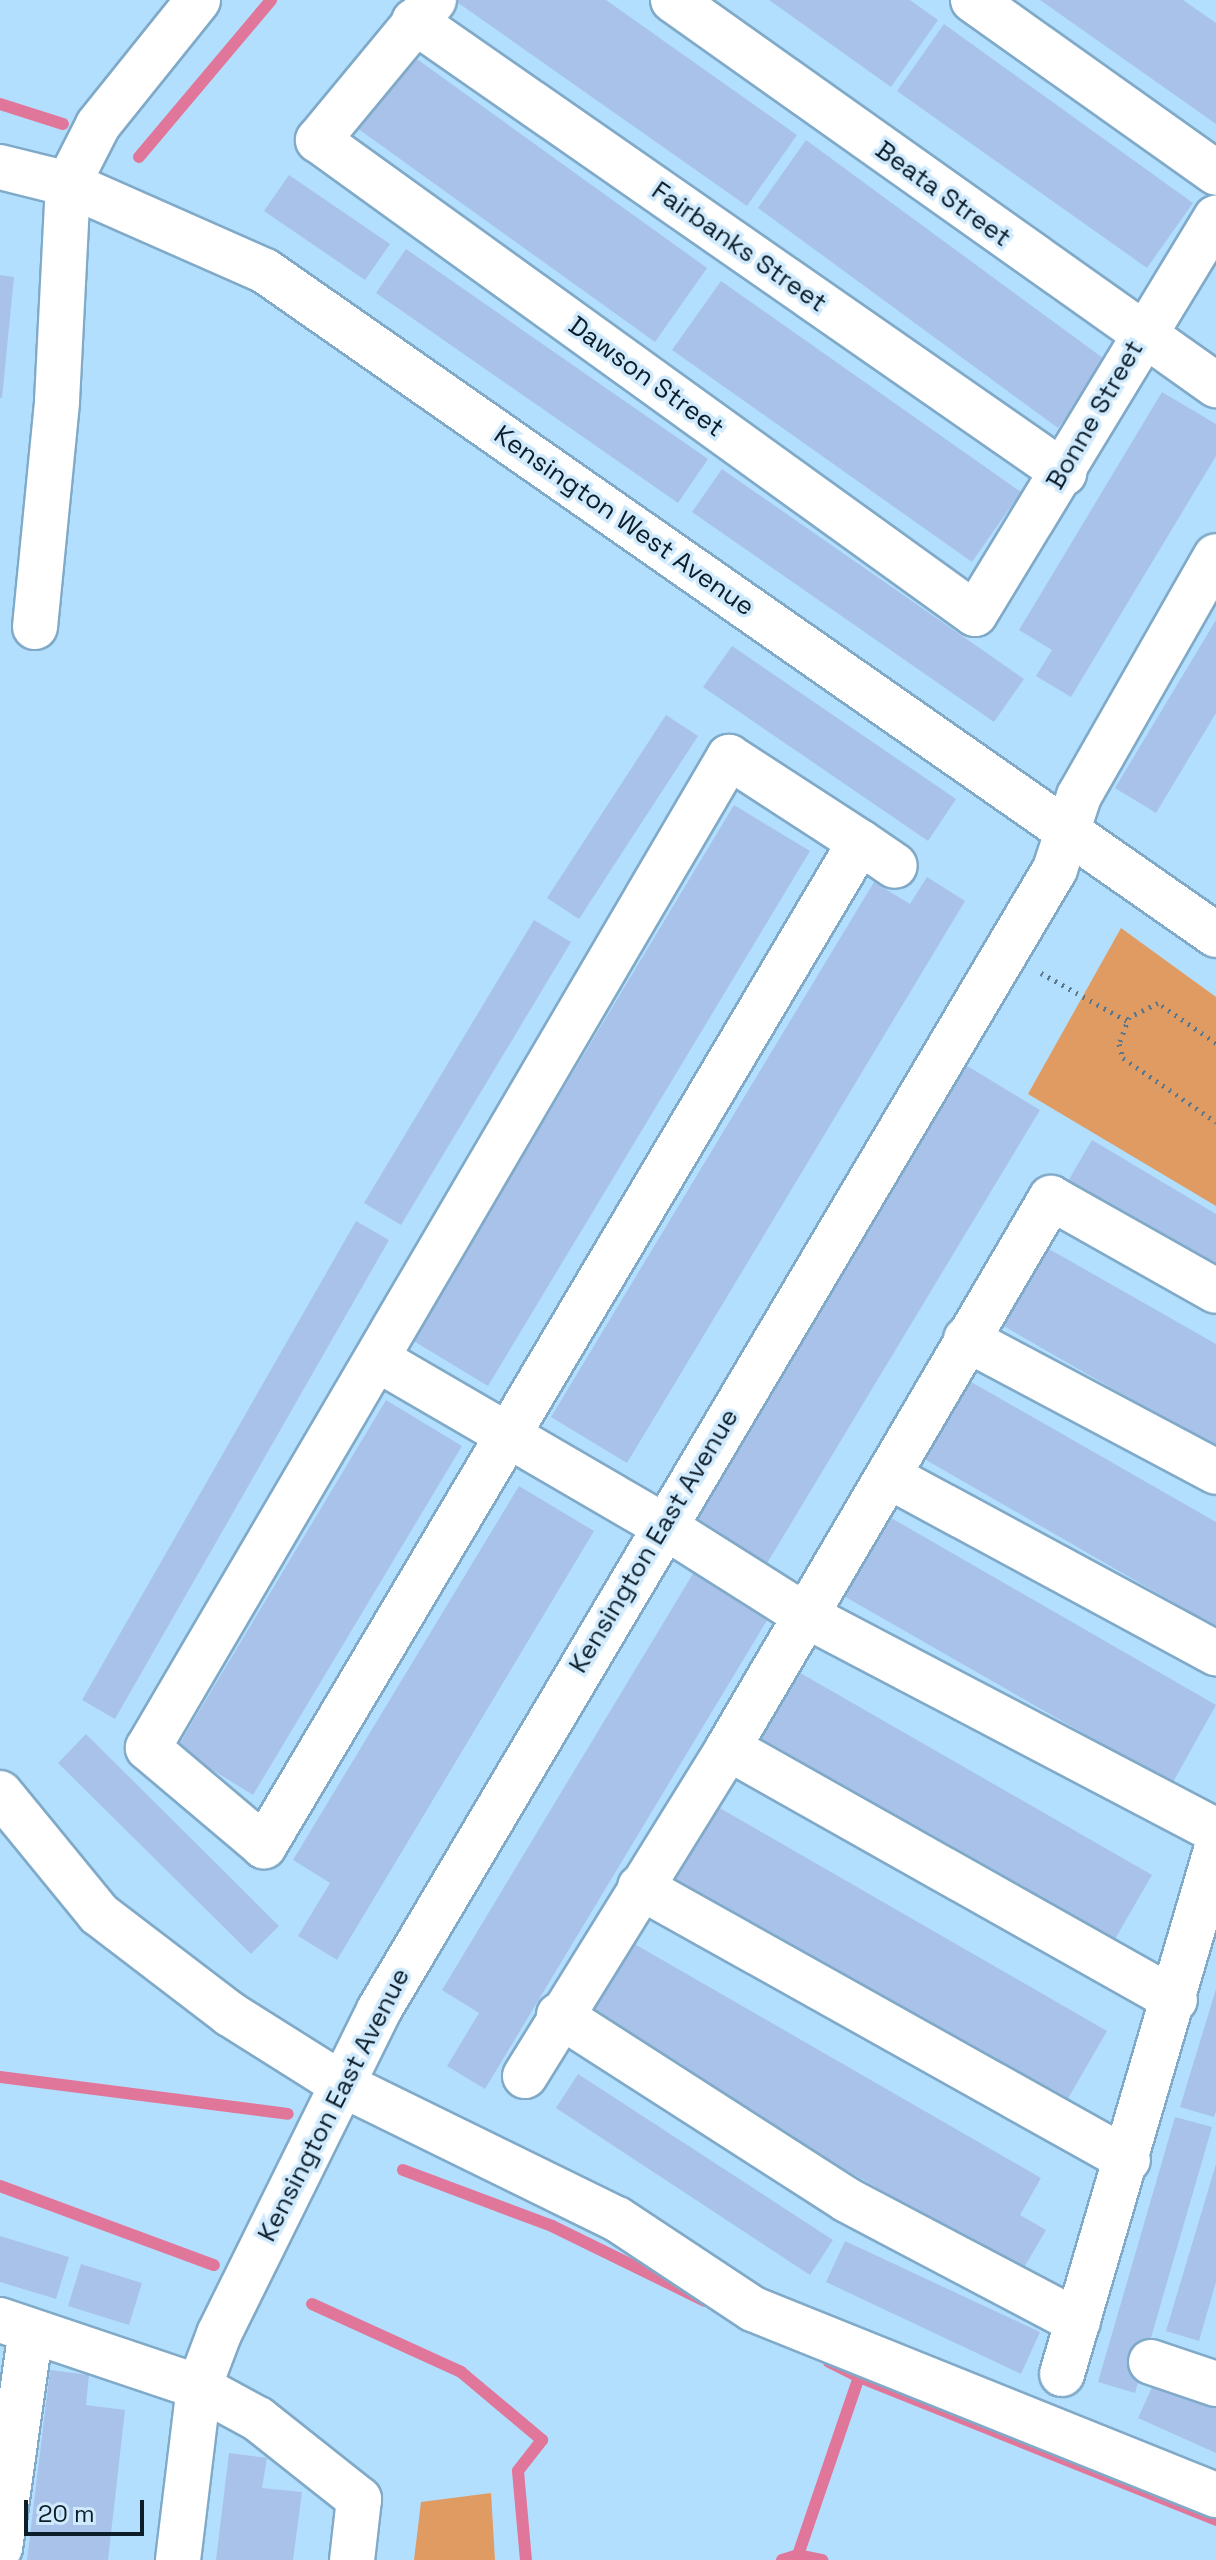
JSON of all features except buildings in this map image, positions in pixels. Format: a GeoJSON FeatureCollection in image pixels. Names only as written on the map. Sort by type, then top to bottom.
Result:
{"type":"FeatureCollection","features":[{"type":"Feature","properties":{"kind":"street"},"geometry":{"type":"LineString","coordinates":[[35,627],[57,401],[68,184],[98,125],[198,0]]}},
{"type":"Feature","properties":{"kind":"street","name":"Beata Street"},"geometry":{"type":"LineString","coordinates":[[673,0],[1141,335],[1216,385]]}},
{"type":"Feature","properties":{"kind":"street"},"geometry":{"type":"LineString","coordinates":[[973,0],[1216,173]]}},
{"type":"Feature","properties":{"kind":"street","name":"Dawson Street"},"geometry":{"type":"LineString","coordinates":[[424,10],[318,140],[975,614]]}},
{"type":"Feature","properties":{"kind":"street","name":"Fairbanks Street"},"geometry":{"type":"LineString","coordinates":[[424,10],[1064,473]]}},
{"type":"Feature","properties":{"kind":"street","name":"Kensington West Avenue"},"geometry":{"type":"LineString","coordinates":[[0,167],[68,184],[265,271],[1216,935]]}},
{"type":"Feature","properties":{"kind":"street","name":"Bonne Street"},"geometry":{"type":"LineString","coordinates":[[975,614],[1064,473],[1141,335],[1216,217]]}},
{"type":"Feature","properties":{"kind":"street","name":"Kensington East Avenue"},"geometry":{"type":"LineString","coordinates":[[178,2560],[199,2387],[219,2334],[341,2084],[662,1525],[1055,869],[1079,796],[1216,556]]}},
{"type":"Feature","properties":{"kind":"street"},"geometry":{"type":"LineString","coordinates":[[729,757],[877,854],[508,1434],[264,1846],[148,1748],[377,1359],[729,757]]}},
{"type":"Feature","properties":{"kind":"street"},"geometry":{"type":"LineString","coordinates":[[525,2076],[559,2015],[728,1748],[803,1614],[1051,1198],[1216,1291]]}},
{"type":"Feature","properties":{"kind":"street"},"geometry":{"type":"LineString","coordinates":[[966,1339],[1216,1472]]}},
{"type":"Feature","properties":{"kind":"street"},"geometry":{"type":"LineString","coordinates":[[377,1359],[662,1525],[803,1614],[1216,1831]]}},
{"type":"Feature","properties":{"kind":"street"},"geometry":{"type":"LineString","coordinates":[[888,1476],[1216,1653]]}},
{"type":"Feature","properties":{"kind":"street"},"geometry":{"type":"LineString","coordinates":[[728,1748],[1175,2000]]}},
{"type":"Feature","properties":{"kind":"street"},"geometry":{"type":"LineString","coordinates":[[0,1793],[99,1914],[230,2014],[341,2084],[617,2219],[753,2309],[1216,2495]]}},
{"type":"Feature","properties":{"kind":"street"},"geometry":{"type":"LineString","coordinates":[[1062,2374],[1128,2160],[1216,1850]]}},
{"type":"Feature","properties":{"kind":"street"},"geometry":{"type":"LineString","coordinates":[[640,1887],[1128,2160]]}},
{"type":"Feature","properties":{"kind":"street"},"geometry":{"type":"LineString","coordinates":[[559,2015],[847,2200],[1078,2322]]}},
{"type":"Feature","properties":{"kind":"street"},"geometry":{"type":"LineString","coordinates":[[0,2548],[16,2325],[199,2387],[258,2419],[359,2499],[352,2560]]}},
{"type":"Feature","properties":{"kind":"street"},"geometry":{"type":"LineString","coordinates":[[1151,2362],[1216,2382]]}},
{"type":"Feature","properties":{"kind":"path"},"geometry":{"type":"LineString","coordinates":[[1005,952],[1127,1021]]}},
{"type":"Feature","properties":{"kind":"path"},"geometry":{"type":"LineString","coordinates":[[1216,1043],[1158,1003],[1138,1010],[1127,1021],[1119,1044],[1123,1058],[1216,1122]]}},
{"type":"Feature","properties":{"kind":"shaded area"},"geometry":{"type":"Polygon","coordinates":[[[1121,928],[1216,997],[1216,1206],[1028,1094],[1121,928]]]}},
{"type":"Feature","properties":{"kind":"shaded area"},"geometry":{"type":"Polygon","coordinates":[[[491,2493],[495,2560],[414,2560],[421,2502],[491,2493]]]}},
{"type":"Feature","properties":{"kind":"waterway"},"geometry":{"type":"LineString","coordinates":[[139,157],[271,0]]}},
{"type":"Feature","properties":{"kind":"waterway"},"geometry":{"type":"LineString","coordinates":[[0,104],[63,124]]}},
{"type":"Feature","properties":{"kind":"waterway"},"geometry":{"type":"LineString","coordinates":[[0,2077],[288,2114]]}},
{"type":"Feature","properties":{"kind":"waterway"},"geometry":{"type":"LineString","coordinates":[[403,2170],[552,2226],[705,2301]]}},
{"type":"Feature","properties":{"kind":"waterway"},"geometry":{"type":"LineString","coordinates":[[0,2186],[214,2265]]}},
{"type":"Feature","properties":{"kind":"waterway"},"geometry":{"type":"LineString","coordinates":[[312,2304],[461,2372],[542,2440],[518,2471],[526,2560]]}},
{"type":"Feature","properties":{"kind":"waterway"},"geometry":{"type":"LineString","coordinates":[[798,2555],[859,2377],[829,2362]]}},
{"type":"Feature","properties":{"kind":"waterway"},"geometry":{"type":"LineString","coordinates":[[859,2377],[1216,2520]]}},
{"type":"Feature","properties":{"kind":"waterway"},"geometry":{"type":"LineString","coordinates":[[782,2560],[798,2555],[822,2560]]}}]}
